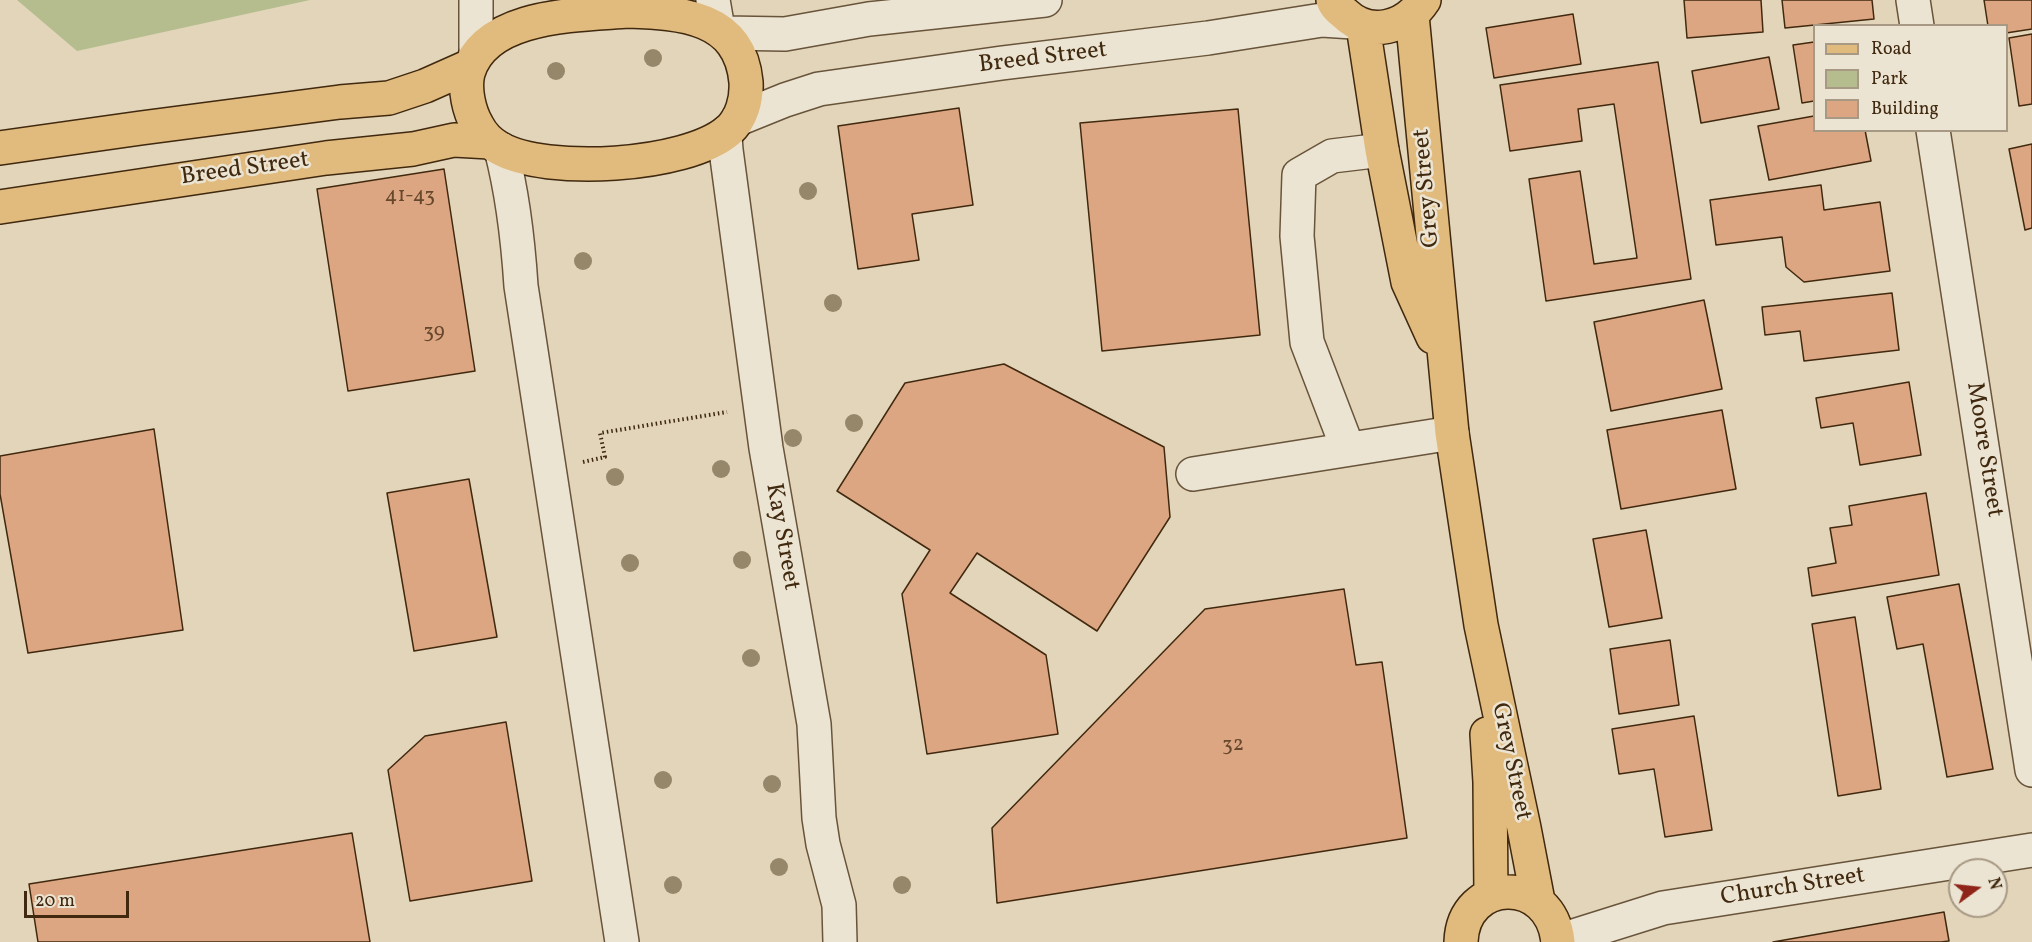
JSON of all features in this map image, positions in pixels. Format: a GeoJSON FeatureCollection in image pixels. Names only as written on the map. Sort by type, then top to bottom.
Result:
{"type":"FeatureCollection","features":[{"type":"Feature","properties":{"kind":"main road"},"geometry":{"type":"LineString","coordinates":[[1350,16],[1380,28],[1397,24],[1422,4]]}},
{"type":"Feature","properties":{"kind":"main road","name":"Grey Street"},"geometry":{"type":"LineString","coordinates":[[1422,4],[1444,360],[1452,433],[1481,625],[1538,901]]}},
{"type":"Feature","properties":{"kind":"main road"},"geometry":{"type":"LineString","coordinates":[[495,146],[480,131],[474,121],[468,99],[467,77],[473,61],[488,42],[514,28],[556,18],[592,14],[628,11],[666,12],[718,21],[737,48],[744,68],[746,88],[744,105],[733,125]]}},
{"type":"Feature","properties":{"kind":"main road","name":"Grey Street"},"geometry":{"type":"LineString","coordinates":[[1350,16],[1382,150],[1408,282],[1444,360]]}},
{"type":"Feature","properties":{"kind":"main road"},"geometry":{"type":"LineString","coordinates":[[0,148],[388,98],[425,86],[473,61]]}},
{"type":"Feature","properties":{"kind":"main road","name":"Breed Street"},"geometry":{"type":"LineString","coordinates":[[0,207],[326,158],[413,149],[454,140],[495,146],[531,159],[604,164],[641,162],[675,154],[710,141],[733,125]]}},
{"type":"Feature","properties":{"kind":"main road","name":"Grey Street"},"geometry":{"type":"LineString","coordinates":[[1481,625],[1490,782],[1491,895]]}},
{"type":"Feature","properties":{"kind":"main road"},"geometry":{"type":"LineString","coordinates":[[1457,941],[1466,918],[1481,901],[1491,895],[1507,892],[1523,894],[1538,901],[1549,912],[1556,926],[1558,942]]}},
{"type":"Feature","properties":{"kind":"street"},"geometry":{"type":"LineString","coordinates":[[473,61],[476,0]]}},
{"type":"Feature","properties":{"kind":"street"},"geometry":{"type":"LineString","coordinates":[[718,21],[785,34],[868,19],[1045,0]]}},
{"type":"Feature","properties":{"kind":"street"},"geometry":{"type":"LineString","coordinates":[[1913,0],[1917,24]]}},
{"type":"Feature","properties":{"kind":"street","name":"Breed Street"},"geometry":{"type":"LineString","coordinates":[[733,125],[785,100],[819,89],[1002,63],[1208,38],[1350,16]]}},
{"type":"Feature","properties":{"kind":"street","name":"Kay Street"},"geometry":{"type":"LineString","coordinates":[[733,125],[725,138],[726,150],[766,448],[813,724],[819,819],[839,905],[840,942]]}},
{"type":"Feature","properties":{"kind":"street","name":"Moore Street"},"geometry":{"type":"LineString","coordinates":[[1933,132],[2032,770]]}},
{"type":"Feature","properties":{"kind":"street"},"geometry":{"type":"LineString","coordinates":[[495,146],[510,187],[521,286],[622,942]]}},
{"type":"Feature","properties":{"kind":"street"},"geometry":{"type":"LineString","coordinates":[[1348,449],[1307,342],[1297,237],[1299,175],[1332,156],[1382,150]]}},
{"type":"Feature","properties":{"kind":"street"},"geometry":{"type":"LineString","coordinates":[[1193,474],[1452,433]]}},
{"type":"Feature","properties":{"kind":"street","name":"Church Street"},"geometry":{"type":"LineString","coordinates":[[1558,942],[1663,908],[2032,850]]}},
{"type":"Feature","properties":{"kind":"path"},"geometry":{"type":"LineString","coordinates":[[550,469],[604,457],[600,433],[762,406]]}},
{"type":"Feature","properties":{"kind":"green space"},"geometry":{"type":"Polygon","coordinates":[[[17,0],[310,0],[77,51],[17,0]]]}},
{"type":"Feature","properties":{"kind":"building"},"geometry":{"type":"Polygon","coordinates":[[[1684,0],[1761,0],[1763,32],[1687,38],[1684,0]]]}},
{"type":"Feature","properties":{"kind":"building"},"geometry":{"type":"Polygon","coordinates":[[[1782,0],[1872,0],[1874,19],[1785,28],[1782,0]]]}},
{"type":"Feature","properties":{"kind":"building"},"geometry":{"type":"Polygon","coordinates":[[[1984,0],[2032,0],[2032,29],[2008,33],[2008,24],[1988,24],[1984,0]]]}},
{"type":"Feature","properties":{"kind":"building"},"geometry":{"type":"Polygon","coordinates":[[[1573,14],[1581,64],[1494,78],[1486,28],[1573,14]]]}},
{"type":"Feature","properties":{"kind":"building"},"geometry":{"type":"Polygon","coordinates":[[[2032,34],[2032,104],[2019,106],[2009,38],[2032,34]]]}},
{"type":"Feature","properties":{"kind":"building"},"geometry":{"type":"Polygon","coordinates":[[[1813,42],[1813,101],[1802,103],[1793,45],[1813,42]]]}},
{"type":"Feature","properties":{"kind":"building"},"geometry":{"type":"Polygon","coordinates":[[[1769,57],[1779,109],[1701,123],[1692,71],[1769,57]]]}},
{"type":"Feature","properties":{"kind":"building"},"geometry":{"type":"Polygon","coordinates":[[[1658,62],[1691,279],[1546,301],[1529,179],[1580,171],[1594,264],[1637,258],[1614,104],[1578,109],[1582,141],[1510,151],[1500,85],[1658,62]]]}},
{"type":"Feature","properties":{"kind":"building"},"geometry":{"type":"Polygon","coordinates":[[[959,108],[973,205],[912,214],[919,260],[858,269],[838,126],[959,108]]]}},
{"type":"Feature","properties":{"kind":"building"},"geometry":{"type":"Polygon","coordinates":[[[1238,109],[1260,335],[1102,351],[1080,123],[1238,109]]]}},
{"type":"Feature","properties":{"kind":"building"},"geometry":{"type":"Polygon","coordinates":[[[1813,116],[1813,132],[1865,132],[1871,161],[1769,180],[1758,126],[1813,116]]]}},
{"type":"Feature","properties":{"kind":"building"},"geometry":{"type":"Polygon","coordinates":[[[2032,144],[2032,228],[2025,230],[2009,149],[2032,144]]]}},
{"type":"Feature","properties":{"kind":"building"},"geometry":{"type":"Polygon","coordinates":[[[444,169],[475,371],[348,391],[317,189],[444,169]]]}},
{"type":"Feature","properties":{"kind":"building"},"geometry":{"type":"Polygon","coordinates":[[[1821,185],[1824,210],[1880,202],[1890,271],[1804,282],[1786,267],[1782,237],[1716,245],[1710,200],[1821,185]]]}},
{"type":"Feature","properties":{"kind":"building"},"geometry":{"type":"Polygon","coordinates":[[[1892,293],[1899,350],[1804,361],[1800,331],[1765,335],[1762,307],[1892,293]]]}},
{"type":"Feature","properties":{"kind":"building"},"geometry":{"type":"Polygon","coordinates":[[[1704,300],[1722,389],[1611,411],[1594,322],[1704,300]]]}},
{"type":"Feature","properties":{"kind":"building"},"geometry":{"type":"Polygon","coordinates":[[[1004,364],[1164,447],[1170,517],[1097,631],[977,553],[950,593],[1046,655],[1058,734],[927,754],[902,594],[930,550],[837,491],[905,383],[1004,364]]]}},
{"type":"Feature","properties":{"kind":"building"},"geometry":{"type":"Polygon","coordinates":[[[1909,382],[1921,455],[1860,465],[1853,423],[1821,428],[1816,398],[1909,382]]]}},
{"type":"Feature","properties":{"kind":"building"},"geometry":{"type":"Polygon","coordinates":[[[1722,410],[1736,489],[1621,509],[1607,430],[1722,410]]]}},
{"type":"Feature","properties":{"kind":"building"},"geometry":{"type":"Polygon","coordinates":[[[154,429],[183,630],[28,653],[0,494],[0,456],[154,429]]]}},
{"type":"Feature","properties":{"kind":"building"},"geometry":{"type":"Polygon","coordinates":[[[469,479],[497,637],[414,651],[387,493],[469,479]]]}},
{"type":"Feature","properties":{"kind":"building"},"geometry":{"type":"Polygon","coordinates":[[[1926,493],[1939,575],[1812,596],[1808,568],[1836,563],[1830,528],[1852,525],[1849,506],[1926,493]]]}},
{"type":"Feature","properties":{"kind":"building"},"geometry":{"type":"Polygon","coordinates":[[[1646,530],[1662,618],[1609,627],[1593,539],[1646,530]]]}},
{"type":"Feature","properties":{"kind":"building"},"geometry":{"type":"Polygon","coordinates":[[[1959,584],[1993,769],[1947,777],[1923,644],[1897,649],[1887,597],[1959,584]]]}},
{"type":"Feature","properties":{"kind":"building"},"geometry":{"type":"Polygon","coordinates":[[[1344,589],[1356,665],[1382,662],[1407,838],[997,903],[992,828],[1205,609],[1344,589]]]}},
{"type":"Feature","properties":{"kind":"building"},"geometry":{"type":"Polygon","coordinates":[[[1855,617],[1881,789],[1838,796],[1812,624],[1855,617]]]}},
{"type":"Feature","properties":{"kind":"building"},"geometry":{"type":"Polygon","coordinates":[[[1670,640],[1679,705],[1619,714],[1610,649],[1670,640]]]}},
{"type":"Feature","properties":{"kind":"building"},"geometry":{"type":"Polygon","coordinates":[[[1694,716],[1712,830],[1665,837],[1654,769],[1619,774],[1612,729],[1694,716]]]}},
{"type":"Feature","properties":{"kind":"building"},"geometry":{"type":"Polygon","coordinates":[[[506,722],[532,881],[410,901],[388,770],[425,736],[506,722]]]}},
{"type":"Feature","properties":{"kind":"building"},"geometry":{"type":"Polygon","coordinates":[[[352,833],[370,942],[38,942],[29,884],[352,833]]]}},
{"type":"Feature","properties":{"kind":"building"},"geometry":{"type":"Polygon","coordinates":[[[1944,912],[1949,941],[1773,942],[1944,912]]]}}]}
